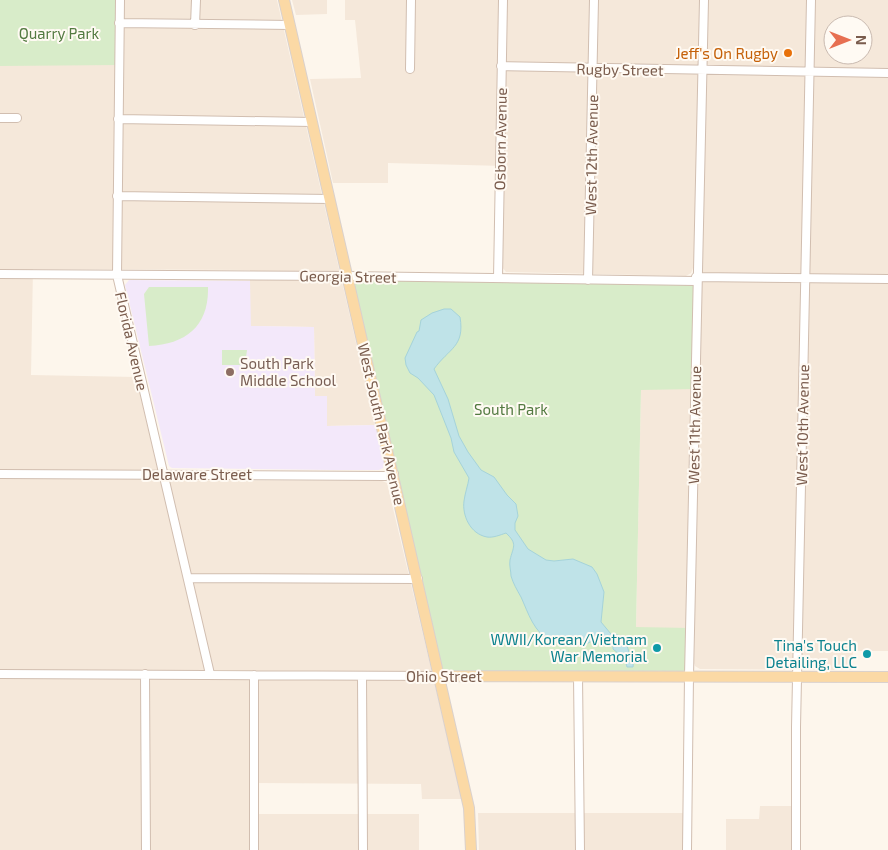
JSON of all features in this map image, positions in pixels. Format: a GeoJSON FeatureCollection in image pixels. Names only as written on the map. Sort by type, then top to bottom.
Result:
{"type":"FeatureCollection","features":[{"type":"Feature","properties":{"kind":"main road","name":"West South Park Avenue"},"geometry":{"type":"LineString","coordinates":[[284,0],[440,676],[469,808],[471,850]]}},
{"type":"Feature","properties":{"kind":"main road","name":"Ohio Street"},"geometry":{"type":"LineString","coordinates":[[440,676],[888,677]]}},
{"type":"Feature","properties":{"kind":"street","name":"Florida Avenue"},"geometry":{"type":"LineString","coordinates":[[120,0],[117,275],[210,674]]}},
{"type":"Feature","properties":{"kind":"street"},"geometry":{"type":"LineString","coordinates":[[195,25],[196,0]]}},
{"type":"Feature","properties":{"kind":"street"},"geometry":{"type":"LineString","coordinates":[[410,69],[411,0]]}},
{"type":"Feature","properties":{"kind":"street","name":"Osborn Avenue"},"geometry":{"type":"LineString","coordinates":[[498,278],[503,0]]}},
{"type":"Feature","properties":{"kind":"street","name":"West 12th Avenue"},"geometry":{"type":"LineString","coordinates":[[588,280],[594,0]]}},
{"type":"Feature","properties":{"kind":"street","name":"West 11th Avenue"},"geometry":{"type":"LineString","coordinates":[[688,850],[696,279],[704,0]]}},
{"type":"Feature","properties":{"kind":"street","name":"West 10th Avenue"},"geometry":{"type":"LineString","coordinates":[[796,850],[797,676],[812,0]]}},
{"type":"Feature","properties":{"kind":"street"},"geometry":{"type":"LineString","coordinates":[[120,23],[290,25]]}},
{"type":"Feature","properties":{"kind":"street","name":"Rugby Street"},"geometry":{"type":"LineString","coordinates":[[502,66],[888,73]]}},
{"type":"Feature","properties":{"kind":"street"},"geometry":{"type":"LineString","coordinates":[[0,118],[17,118]]}},
{"type":"Feature","properties":{"kind":"street"},"geometry":{"type":"LineString","coordinates":[[118,119],[312,122]]}},
{"type":"Feature","properties":{"kind":"street"},"geometry":{"type":"LineString","coordinates":[[117,196],[330,199]]}},
{"type":"Feature","properties":{"kind":"street","name":"Georgia Street"},"geometry":{"type":"LineString","coordinates":[[0,274],[347,276],[588,280],[806,277],[888,279]]}},
{"type":"Feature","properties":{"kind":"street","name":"Delaware Street"},"geometry":{"type":"LineString","coordinates":[[0,474],[385,476],[394,474]]}},
{"type":"Feature","properties":{"kind":"street"},"geometry":{"type":"LineString","coordinates":[[189,578],[418,579]]}},
{"type":"Feature","properties":{"kind":"street","name":"Ohio Street"},"geometry":{"type":"LineString","coordinates":[[0,674],[440,676]]}},
{"type":"Feature","properties":{"kind":"street"},"geometry":{"type":"LineString","coordinates":[[145,674],[146,850]]}},
{"type":"Feature","properties":{"kind":"street"},"geometry":{"type":"LineString","coordinates":[[254,675],[254,850]]}},
{"type":"Feature","properties":{"kind":"street"},"geometry":{"type":"LineString","coordinates":[[362,676],[363,850]]}},
{"type":"Feature","properties":{"kind":"street"},"geometry":{"type":"LineString","coordinates":[[578,676],[580,850]]}},
{"type":"Feature","properties":{"kind":"shaded area"},"geometry":{"type":"Polygon","coordinates":[[[0,0],[277,0],[375,425],[327,426],[327,396],[315,396],[314,327],[250,326],[250,270],[33,269],[31,375],[136,377],[160,480],[382,481],[387,483],[462,799],[422,799],[421,784],[251,783],[251,814],[419,814],[419,850],[0,850],[0,0]]]}},
{"type":"Feature","properties":{"kind":"shaded area"},"geometry":{"type":"Polygon","coordinates":[[[292,0],[327,0],[327,14],[296,15],[292,0]]]}},
{"type":"Feature","properties":{"kind":"shaded area"},"geometry":{"type":"Polygon","coordinates":[[[345,0],[888,0],[888,651],[853,651],[852,670],[700,669],[694,663],[695,628],[636,628],[641,389],[700,389],[702,268],[693,268],[691,273],[686,276],[506,272],[502,267],[504,166],[388,163],[388,183],[333,183],[310,79],[361,78],[355,20],[345,20],[345,0]]]}},
{"type":"Feature","properties":{"kind":"shaded area","name":"South Park Middle School"},"geometry":{"type":"Polygon","coordinates":[[[129,280],[250,281],[251,326],[314,327],[315,396],[327,396],[327,426],[375,425],[384,463],[383,468],[379,470],[334,470],[172,468],[169,466],[125,285],[129,280]]]}},
{"type":"Feature","properties":{"kind":"shaded area"},"geometry":{"type":"Polygon","coordinates":[[[760,806],[792,806],[792,850],[726,850],[726,819],[759,819],[760,806]]]}},
{"type":"Feature","properties":{"kind":"shaded area"},"geometry":{"type":"Polygon","coordinates":[[[478,813],[684,813],[684,850],[479,850],[478,813]]]}},
{"type":"Feature","properties":{"kind":"green space","name":"Quarry Park"},"geometry":{"type":"Polygon","coordinates":[[[0,0],[119,0],[119,65],[0,66],[0,0]]]}},
{"type":"Feature","properties":{"kind":"green space","name":"South Park"},"geometry":{"type":"Polygon","coordinates":[[[347,276],[696,281],[694,389],[641,390],[636,627],[690,628],[689,676],[440,676],[347,276]]]}},
{"type":"Feature","properties":{"kind":"green space"},"geometry":{"type":"Polygon","coordinates":[[[149,287],[208,287],[207,301],[200,322],[184,337],[149,346],[144,294],[149,287]]]}},
{"type":"Feature","properties":{"kind":"green space"},"geometry":{"type":"Polygon","coordinates":[[[222,350],[247,350],[245,365],[222,365],[222,350]]]}},
{"type":"Feature","properties":{"kind":"water"},"geometry":{"type":"Polygon","coordinates":[[[451,309],[460,317],[460,335],[458,341],[434,369],[448,399],[459,436],[481,470],[494,477],[516,504],[518,516],[515,530],[528,549],[546,560],[573,559],[592,567],[604,592],[601,622],[611,634],[618,635],[623,639],[627,645],[633,667],[627,667],[625,659],[613,649],[607,638],[604,637],[599,637],[582,645],[564,644],[546,638],[532,622],[511,576],[510,562],[514,546],[512,540],[506,533],[492,537],[481,535],[468,523],[464,512],[464,498],[469,478],[454,452],[451,438],[434,395],[418,378],[410,373],[405,358],[419,331],[421,320],[432,313],[451,309]]]}},
{"type":"Feature","properties":{"kind":"place","name":"Jeff's On Rugby"},"geometry":{"type":"Point","coordinates":[788,53]}},
{"type":"Feature","properties":{"kind":"place","name":"South Park Middle School"},"geometry":{"type":"Point","coordinates":[230,372]}},
{"type":"Feature","properties":{"kind":"place","name":"WWII/Korean/Vietnam War Memorial"},"geometry":{"type":"Point","coordinates":[657,648]}},
{"type":"Feature","properties":{"kind":"place","name":"Tina's Touch Detailing, LLC"},"geometry":{"type":"Point","coordinates":[867,654]}}]}
